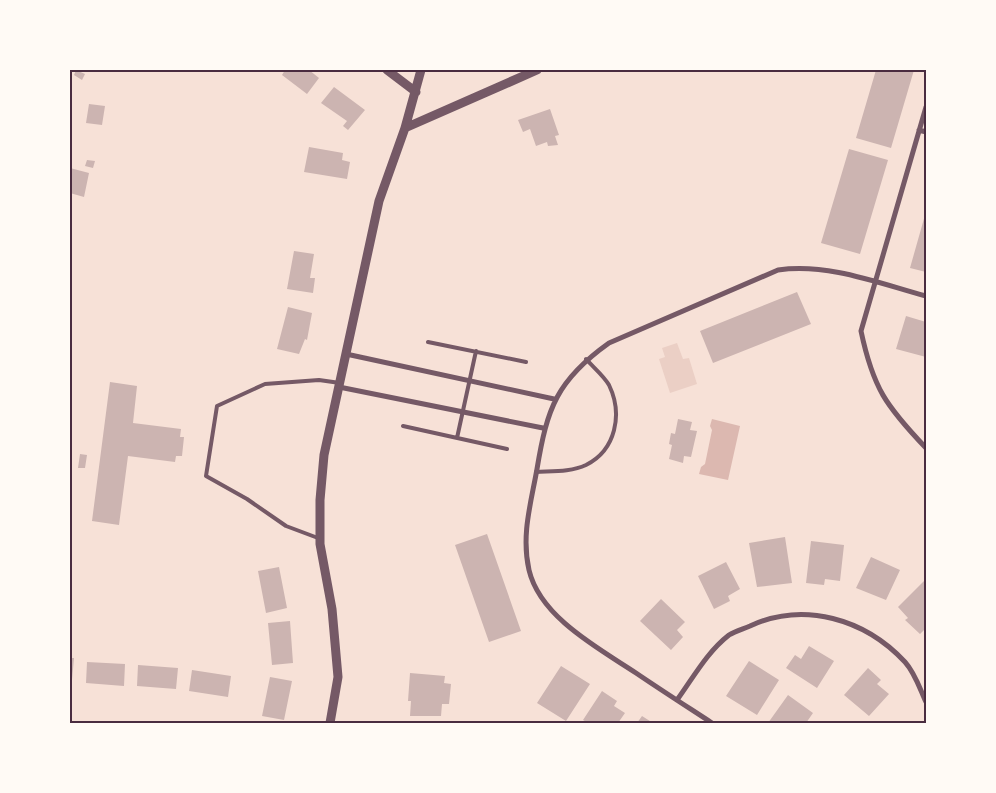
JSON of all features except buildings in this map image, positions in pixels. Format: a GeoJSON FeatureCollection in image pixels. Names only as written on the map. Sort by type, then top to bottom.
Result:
{"type":"FeatureCollection","features":[{"type":"Feature","properties":{"kind":"street"},"geometry":{"type":"LineString","coordinates":[[387,70],[416,92]]}},
{"type":"Feature","properties":{"kind":"street"},"geometry":{"type":"LineString","coordinates":[[330,723],[338,677],[332,610],[320,539],[320,500],[324,455],[379,201],[405,128],[421,70]]}},
{"type":"Feature","properties":{"kind":"street"},"geometry":{"type":"LineString","coordinates":[[405,128],[537,70]]}},
{"type":"Feature","properties":{"kind":"street"},"geometry":{"type":"LineString","coordinates":[[926,107],[861,331],[869,367],[882,396],[904,425],[926,448]]}},
{"type":"Feature","properties":{"kind":"street"},"geometry":{"type":"LineString","coordinates":[[919,130],[926,132]]}},
{"type":"Feature","properties":{"kind":"street"},"geometry":{"type":"LineString","coordinates":[[712,723],[578,635],[540,596],[529,572],[526,547],[528,508],[544,428],[554,399],[586,359],[609,342],[778,270],[800,267],[831,270],[926,296]]}},
{"type":"Feature","properties":{"kind":"street"},"geometry":{"type":"LineString","coordinates":[[346,354],[554,399]]}},
{"type":"Feature","properties":{"kind":"street"},"geometry":{"type":"LineString","coordinates":[[339,385],[544,428]]}},
{"type":"Feature","properties":{"kind":"street"},"geometry":{"type":"LineString","coordinates":[[677,700],[710,652],[730,634],[763,620],[794,614],[827,616],[869,632],[888,646],[906,664],[926,702]]}},
{"type":"Feature","properties":{"kind":"lane"},"geometry":{"type":"LineString","coordinates":[[428,342],[526,362]]}},
{"type":"Feature","properties":{"kind":"lane"},"geometry":{"type":"LineString","coordinates":[[457,438],[476,351]]}},
{"type":"Feature","properties":{"kind":"lane"},"geometry":{"type":"LineString","coordinates":[[536,472],[573,469],[587,464],[603,452],[612,438],[616,424],[616,407],[608,384],[586,359]]}},
{"type":"Feature","properties":{"kind":"lane"},"geometry":{"type":"LineString","coordinates":[[320,539],[286,526],[247,499],[206,476],[217,406],[265,384],[319,380],[339,385]]}},
{"type":"Feature","properties":{"kind":"lane"},"geometry":{"type":"LineString","coordinates":[[403,426],[507,448]]}},
{"type":"Feature","properties":{"kind":"shaded area"},"geometry":{"type":"Polygon","coordinates":[[[677,343],[683,359],[689,358],[697,384],[670,393],[659,359],[665,357],[662,348],[677,343]]]}},
{"type":"Feature","properties":{"kind":"shaded area"},"geometry":{"type":"Polygon","coordinates":[[[712,419],[740,426],[728,480],[699,474],[701,467],[705,464],[712,430],[710,426],[712,419]]]}}]}
